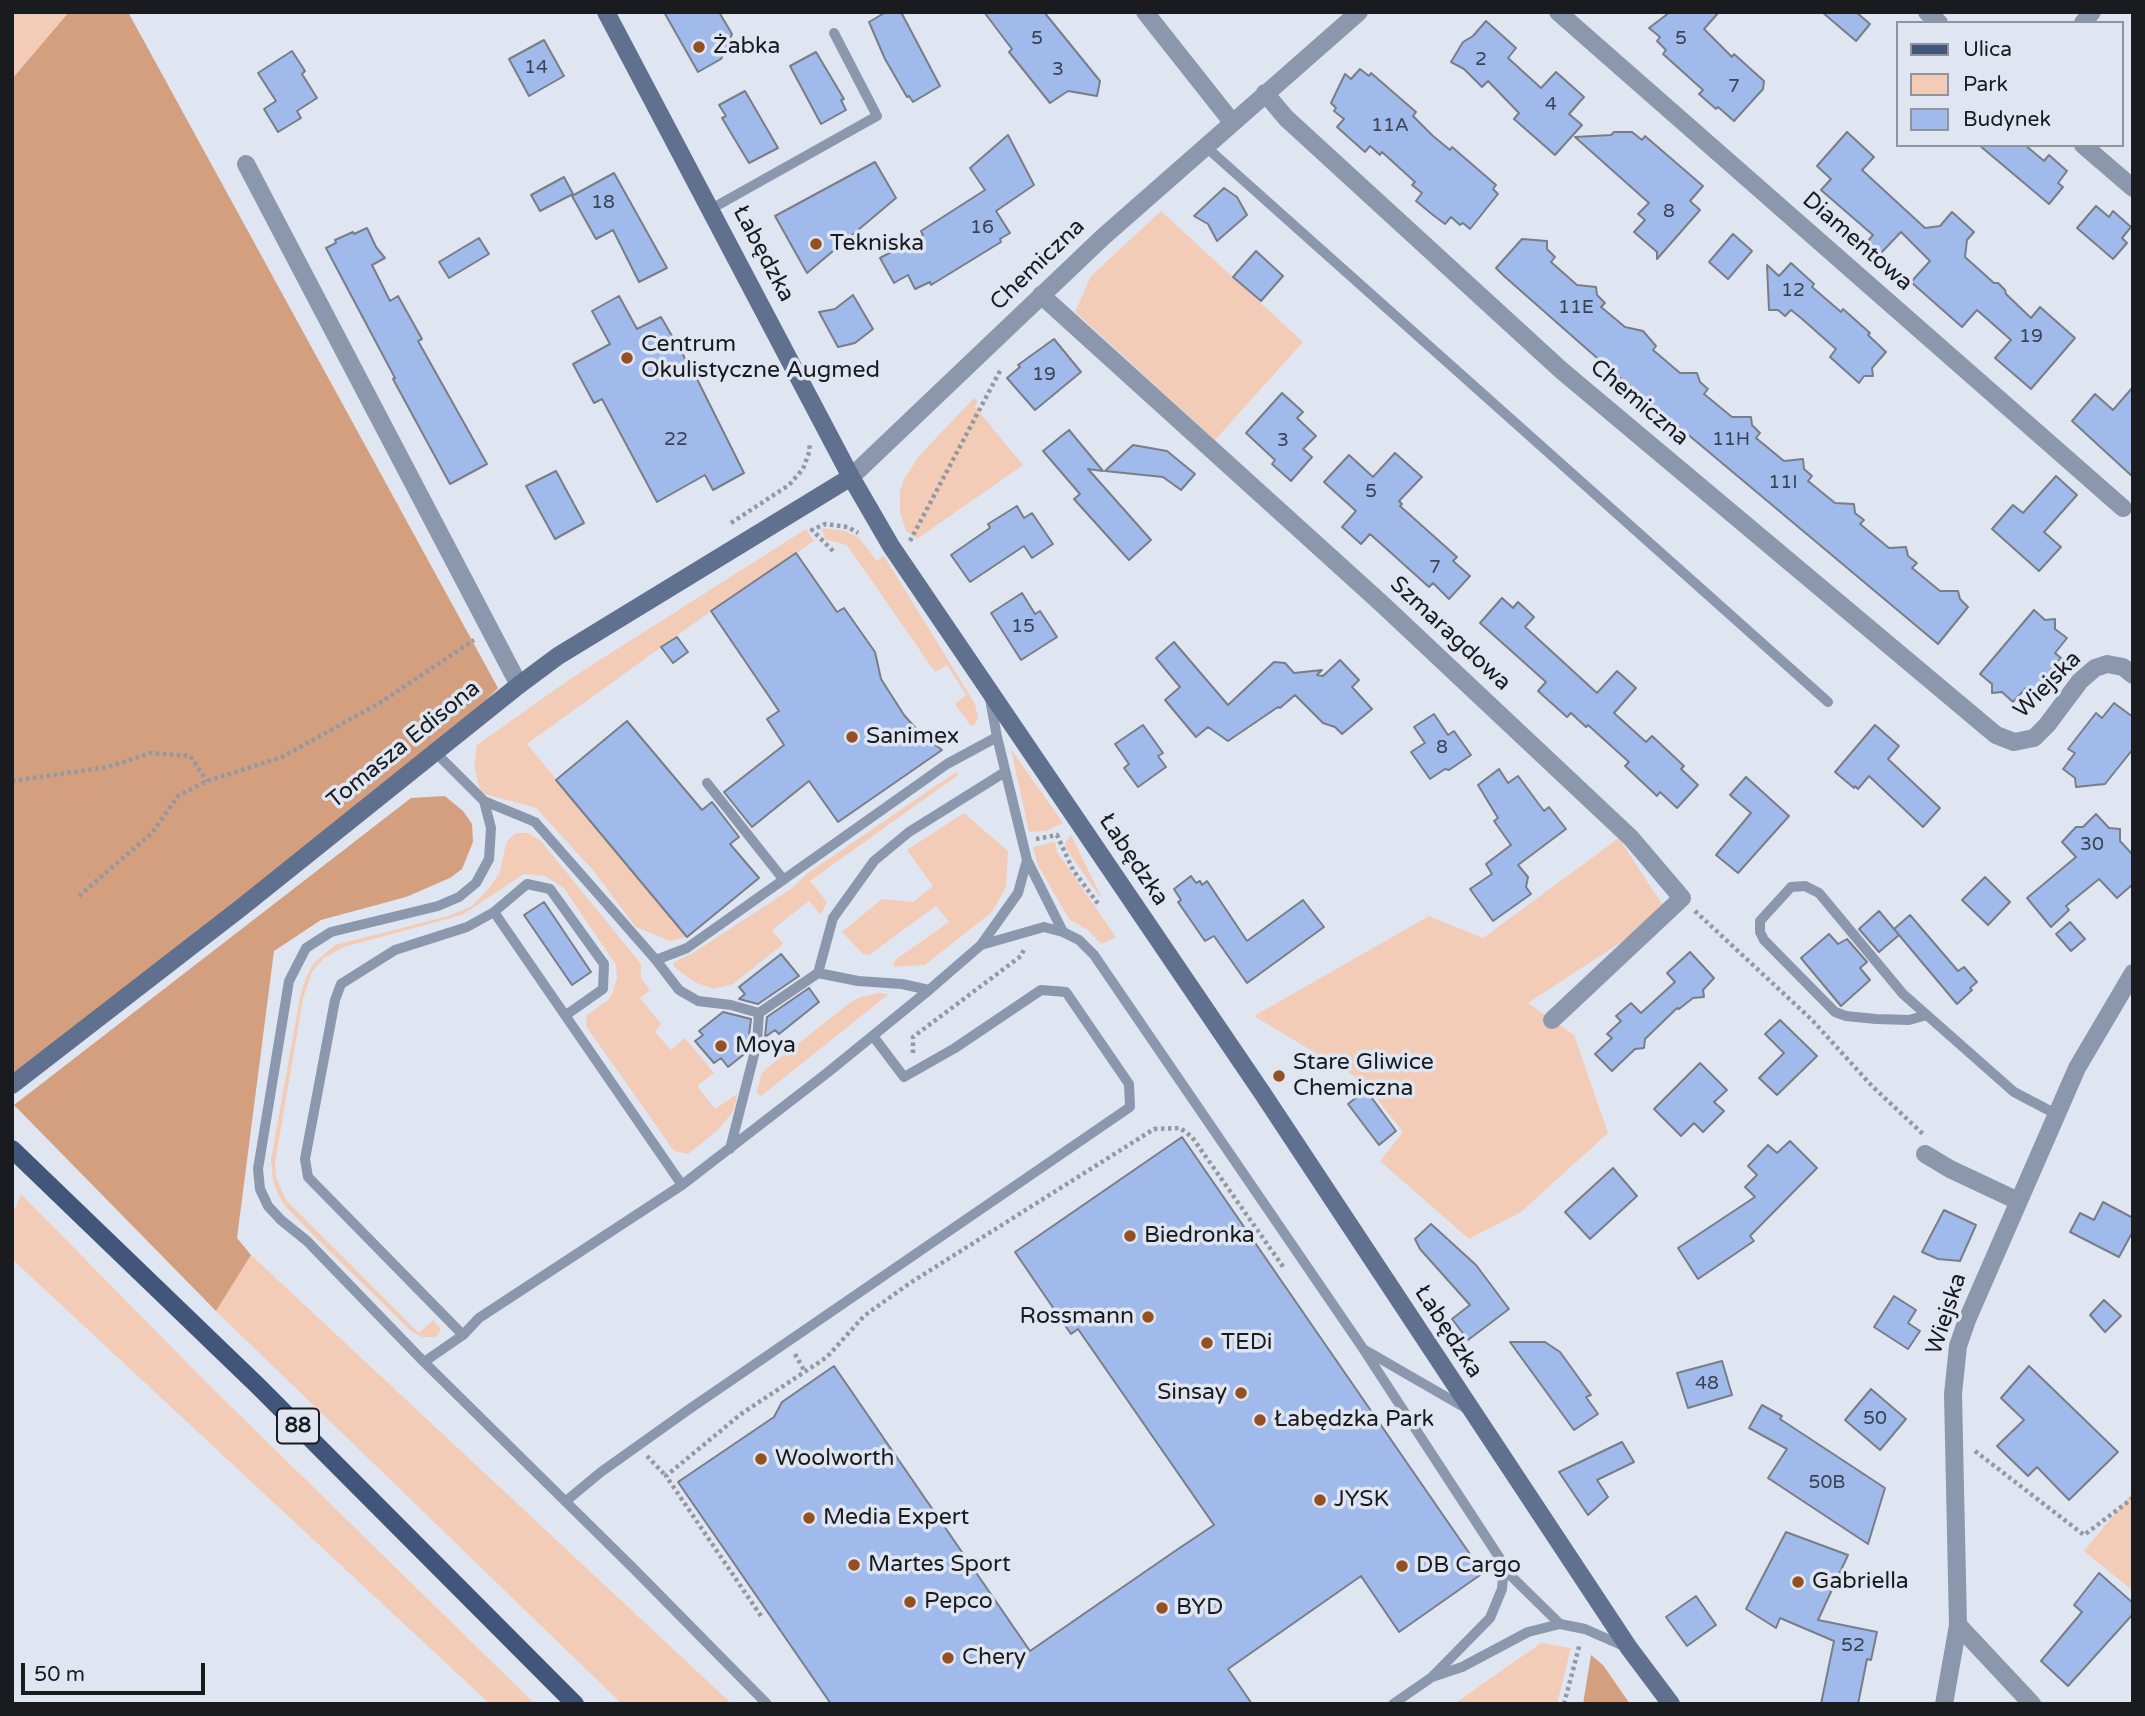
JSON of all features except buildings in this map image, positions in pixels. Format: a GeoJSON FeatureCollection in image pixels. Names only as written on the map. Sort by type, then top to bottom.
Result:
{"type":"FeatureCollection","features":[{"type":"Feature","properties":{"kind":"main road","name":"88"},"geometry":{"type":"LineString","coordinates":[[19,1155],[258,1386],[575,1704]]}},
{"type":"Feature","properties":{"kind":"street","name":"Łabędzka"},"geometry":{"type":"LineString","coordinates":[[606,12],[851,477],[891,546],[1263,1094],[1666,1700]]}},
{"type":"Feature","properties":{"kind":"street"},"geometry":{"type":"LineString","coordinates":[[1144,12],[1232,122]]}},
{"type":"Feature","properties":{"kind":"street","name":"Chemiczna"},"geometry":{"type":"LineString","coordinates":[[851,477],[1041,295],[1205,146],[1359,12]]}},
{"type":"Feature","properties":{"kind":"street","name":"Diamentowa"},"geometry":{"type":"LineString","coordinates":[[1558,12],[2123,508]]}},
{"type":"Feature","properties":{"kind":"street","name":"Chemiczna"},"geometry":{"type":"LineString","coordinates":[[1265,93],[1286,118],[1561,370],[1996,735]]}},
{"type":"Feature","properties":{"kind":"street"},"geometry":{"type":"LineString","coordinates":[[2085,147],[2133,187]]}},
{"type":"Feature","properties":{"kind":"street"},"geometry":{"type":"LineString","coordinates":[[246,164],[519,685]]}},
{"type":"Feature","properties":{"kind":"street","name":"Szmaragdowa"},"geometry":{"type":"LineString","coordinates":[[1041,295],[1422,641],[1632,838],[1682,898]]}},
{"type":"Feature","properties":{"kind":"street","name":"Tomasza Edisona"},"geometry":{"type":"LineString","coordinates":[[12,1085],[242,907],[558,656],[851,477]]}},
{"type":"Feature","properties":{"kind":"street","name":"Wiejska"},"geometry":{"type":"LineString","coordinates":[[1996,735],[2014,742],[2034,738],[2080,681],[2095,668],[2107,664],[2123,667],[2133,675]]}},
{"type":"Feature","properties":{"kind":"street"},"geometry":{"type":"LineString","coordinates":[[1552,1020],[1682,898]]}},
{"type":"Feature","properties":{"kind":"street","name":"Wiejska"},"geometry":{"type":"LineString","coordinates":[[1944,1704],[1958,1625],[1953,1394],[1954,1369],[1966,1320],[2090,1043],[2133,973]]}},
{"type":"Feature","properties":{"kind":"street"},"geometry":{"type":"LineString","coordinates":[[1926,1145],[1950,1169],[2018,1201]]}},
{"type":"Feature","properties":{"kind":"street"},"geometry":{"type":"LineString","coordinates":[[1958,1625],[2032,1704]]}},
{"type":"Feature","properties":{"kind":"lane"},"geometry":{"type":"LineString","coordinates":[[711,209],[877,116],[834,33]]}},
{"type":"Feature","properties":{"kind":"lane"},"geometry":{"type":"LineString","coordinates":[[1205,146],[1828,702]]}},
{"type":"Feature","properties":{"kind":"lane"},"geometry":{"type":"LineString","coordinates":[[989,691],[997,737],[1027,860],[1063,932]]}},
{"type":"Feature","properties":{"kind":"lane"},"geometry":{"type":"LineString","coordinates":[[656,960],[687,947],[947,764],[997,737]]}},
{"type":"Feature","properties":{"kind":"lane"},"geometry":{"type":"LineString","coordinates":[[435,752],[484,802],[535,822],[679,990],[698,1001],[731,1005],[759,1013]]}},
{"type":"Feature","properties":{"kind":"lane"},"geometry":{"type":"LineString","coordinates":[[759,1013],[818,973],[833,918],[874,861],[909,832],[1005,772]]}},
{"type":"Feature","properties":{"kind":"lane"},"geometry":{"type":"LineString","coordinates":[[707,783],[783,879]]}},
{"type":"Feature","properties":{"kind":"lane"},"geometry":{"type":"LineString","coordinates":[[484,802],[491,828],[489,859],[476,883],[459,897],[438,906],[331,932],[306,948],[289,981],[257,1169],[260,1189],[268,1206],[281,1220],[307,1241],[424,1362],[767,1704]]}},
{"type":"Feature","properties":{"kind":"lane"},"geometry":{"type":"LineString","coordinates":[[424,1362],[463,1335],[480,1318],[682,1185],[929,990],[981,945],[1018,892],[1027,860]]}},
{"type":"Feature","properties":{"kind":"lane"},"geometry":{"type":"LineString","coordinates":[[463,1335],[308,1177],[305,1159],[335,1000],[341,984],[395,950],[467,927],[494,912],[527,884],[550,889],[604,964],[603,989],[566,1015]]}},
{"type":"Feature","properties":{"kind":"lane"},"geometry":{"type":"LineString","coordinates":[[1927,1015],[1909,1020],[1887,1020],[1846,1016],[1835,1012],[1764,940],[1760,932],[1760,921],[1791,887],[1805,886],[1819,893],[1903,993],[2014,1092],[2056,1114]]}},
{"type":"Feature","properties":{"kind":"lane"},"geometry":{"type":"LineString","coordinates":[[494,912],[682,1185]]}},
{"type":"Feature","properties":{"kind":"lane"},"geometry":{"type":"LineString","coordinates":[[981,945],[1044,927],[1079,940],[1094,955],[1362,1348],[1512,1577],[1560,1624]]}},
{"type":"Feature","properties":{"kind":"lane"},"geometry":{"type":"LineString","coordinates":[[818,973],[929,990]]}},
{"type":"Feature","properties":{"kind":"lane"},"geometry":{"type":"LineString","coordinates":[[566,1501],[638,1445],[1130,1107],[1129,1084],[1066,992],[1041,989],[955,1048],[904,1077],[873,1036]]}},
{"type":"Feature","properties":{"kind":"lane"},"geometry":{"type":"LineString","coordinates":[[730,1149],[757,1043],[759,1013]]}},
{"type":"Feature","properties":{"kind":"lane"},"geometry":{"type":"LineString","coordinates":[[1362,1348],[1472,1412]]}},
{"type":"Feature","properties":{"kind":"lane"},"geometry":{"type":"LineString","coordinates":[[1393,1704],[1432,1677],[1490,1618],[1502,1589],[1504,1565]]}},
{"type":"Feature","properties":{"kind":"lane"},"geometry":{"type":"LineString","coordinates":[[1432,1677],[1462,1667],[1528,1632],[1560,1624],[1585,1629],[1629,1648]]}},
{"type":"Feature","properties":{"kind":"path"},"geometry":{"type":"LineString","coordinates":[[910,542],[1001,369]]}},
{"type":"Feature","properties":{"kind":"path"},"geometry":{"type":"LineString","coordinates":[[833,551],[812,530],[825,524],[836,525],[848,527],[862,536]]}},
{"type":"Feature","properties":{"kind":"path"},"geometry":{"type":"LineString","coordinates":[[79,896],[152,833],[178,796],[207,781],[282,757],[378,704],[489,629]]}},
{"type":"Feature","properties":{"kind":"path"},"geometry":{"type":"LineString","coordinates":[[12,781],[108,767],[151,752],[190,756],[207,781]]}},
{"type":"Feature","properties":{"kind":"path"},"geometry":{"type":"LineString","coordinates":[[1036,839],[1057,835],[1073,870],[1099,905]]}},
{"type":"Feature","properties":{"kind":"path"},"geometry":{"type":"LineString","coordinates":[[1682,898],[1812,1020],[1926,1145]]}},
{"type":"Feature","properties":{"kind":"path"},"geometry":{"type":"LineString","coordinates":[[913,1053],[912,1037],[1021,957],[1026,945]]}},
{"type":"Feature","properties":{"kind":"path"},"geometry":{"type":"LineString","coordinates":[[666,1476],[741,1414],[827,1357],[864,1316],[910,1283],[1154,1129],[1180,1128],[1192,1137],[1286,1272]]}},
{"type":"Feature","properties":{"kind":"path"},"geometry":{"type":"LineString","coordinates":[[638,1445],[666,1476],[761,1616]]}},
{"type":"Feature","properties":{"kind":"path"},"geometry":{"type":"LineString","coordinates":[[1971,1448],[2084,1535],[2133,1498]]}},
{"type":"Feature","properties":{"kind":"path"},"geometry":{"type":"LineString","coordinates":[[1564,1704],[1585,1629]]}},
{"type":"Feature","properties":{"kind":"green space"},"geometry":{"type":"Polygon","coordinates":[[[12,12],[69,12],[12,79],[12,12]]]}},
{"type":"Feature","properties":{"kind":"green space"},"geometry":{"type":"Polygon","coordinates":[[[1161,211],[1303,342],[1215,440],[1075,312],[1091,276],[1161,211]]]}},
{"type":"Feature","properties":{"kind":"green space"},"geometry":{"type":"Polygon","coordinates":[[[974,398],[978,401],[975,407],[1023,465],[917,539],[906,531],[900,512],[900,491],[904,479],[919,456],[974,398]]]}},
{"type":"Feature","properties":{"kind":"green space"},"geometry":{"type":"Polygon","coordinates":[[[822,528],[845,531],[859,538],[877,561],[884,556],[975,704],[978,718],[974,726],[970,725],[955,704],[966,695],[947,665],[935,672],[847,545],[825,539],[822,528]]]}},
{"type":"Feature","properties":{"kind":"green space"},"geometry":{"type":"Polygon","coordinates":[[[806,529],[814,541],[711,611],[527,744],[687,937],[670,941],[636,927],[592,869],[536,808],[481,793],[474,767],[477,745],[573,677],[806,529]]]}},
{"type":"Feature","properties":{"kind":"green space"},"geometry":{"type":"Polygon","coordinates":[[[1011,749],[1063,823],[1046,831],[1029,832],[1011,749]]]}},
{"type":"Feature","properties":{"kind":"green space"},"geometry":{"type":"Polygon","coordinates":[[[956,772],[958,775],[810,881],[827,902],[821,915],[809,901],[772,930],[783,944],[733,984],[714,989],[694,982],[674,967],[673,963],[693,953],[791,889],[808,873],[956,772]]]}},
{"type":"Feature","properties":{"kind":"green space"},"geometry":{"type":"Polygon","coordinates":[[[964,813],[1008,851],[1006,887],[992,912],[925,965],[893,967],[895,960],[949,922],[936,906],[869,955],[863,954],[842,932],[882,899],[913,902],[933,886],[907,850],[964,813]]]}},
{"type":"Feature","properties":{"kind":"green space"},"geometry":{"type":"Polygon","coordinates":[[[516,833],[528,833],[541,841],[641,964],[641,978],[650,990],[640,998],[661,1024],[655,1032],[671,1050],[685,1038],[714,1073],[697,1086],[715,1109],[737,1094],[736,1101],[732,1113],[717,1131],[688,1154],[674,1151],[586,1026],[587,1015],[608,1000],[613,992],[617,978],[616,965],[564,888],[545,876],[524,874],[462,915],[344,947],[324,958],[312,972],[303,999],[275,1163],[276,1177],[286,1200],[419,1333],[433,1320],[441,1329],[436,1337],[422,1337],[412,1332],[318,1240],[278,1195],[271,1159],[300,997],[313,964],[335,945],[448,916],[472,906],[500,872],[508,840],[516,833]]]}},
{"type":"Feature","properties":{"kind":"green space"},"geometry":{"type":"Polygon","coordinates":[[[1071,835],[1100,897],[1067,850],[1065,843],[1071,835]]]}},
{"type":"Feature","properties":{"kind":"green space"},"geometry":{"type":"Polygon","coordinates":[[[1619,838],[1667,912],[1528,1003],[1574,1035],[1608,1133],[1521,1212],[1469,1239],[1380,1161],[1403,1132],[1364,1082],[1254,1016],[1429,916],[1483,938],[1619,838]]]}},
{"type":"Feature","properties":{"kind":"green space"},"geometry":{"type":"Polygon","coordinates":[[[1055,842],[1057,852],[1116,937],[1101,944],[1088,930],[1070,920],[1038,865],[1033,847],[1055,842]]]}},
{"type":"Feature","properties":{"kind":"green space"},"geometry":{"type":"Polygon","coordinates":[[[879,993],[889,994],[761,1096],[757,1093],[761,1075],[767,1068],[851,1002],[879,993]]]}},
{"type":"Feature","properties":{"kind":"green space"},"geometry":{"type":"Polygon","coordinates":[[[21,1194],[209,1385],[535,1704],[490,1704],[12,1259],[12,1216],[21,1194]]]}},
{"type":"Feature","properties":{"kind":"green space"},"geometry":{"type":"Polygon","coordinates":[[[251,1255],[732,1704],[622,1704],[216,1311],[251,1255]]]}},
{"type":"Feature","properties":{"kind":"green space"},"geometry":{"type":"Polygon","coordinates":[[[2133,1492],[2133,1591],[2084,1551],[2133,1492]]]}},
{"type":"Feature","properties":{"kind":"green space"},"geometry":{"type":"Polygon","coordinates":[[[1541,1643],[1571,1648],[1557,1704],[1454,1704],[1541,1643]]]}},
{"type":"Feature","properties":{"kind":"shaded area"},"geometry":{"type":"Polygon","coordinates":[[[69,12],[128,12],[498,688],[435,752],[12,1085],[12,79],[69,12]]]}},
{"type":"Feature","properties":{"kind":"shaded area"},"geometry":{"type":"Polygon","coordinates":[[[445,796],[463,811],[472,824],[473,842],[462,869],[450,878],[406,897],[321,920],[274,951],[237,1238],[251,1255],[216,1311],[14,1105],[411,798],[445,796]]]}},
{"type":"Feature","properties":{"kind":"shaded area"},"geometry":{"type":"Polygon","coordinates":[[[1591,1655],[1603,1665],[1630,1704],[1583,1704],[1591,1655]]]}},
{"type":"Feature","properties":{"kind":"place","name":"Żabka"},"geometry":{"type":"Point","coordinates":[699,47]}},
{"type":"Feature","properties":{"kind":"place","name":"Tekniska"},"geometry":{"type":"Point","coordinates":[816,244]}},
{"type":"Feature","properties":{"kind":"place","name":"Centrum Okulistyczne Augmed"},"geometry":{"type":"Point","coordinates":[627,358]}},
{"type":"Feature","properties":{"kind":"place","name":"Sanimex"},"geometry":{"type":"Point","coordinates":[852,737]}},
{"type":"Feature","properties":{"kind":"place","name":"Moya"},"geometry":{"type":"Point","coordinates":[721,1046]}},
{"type":"Feature","properties":{"kind":"place","name":"Stare Gliwice Chemiczna"},"geometry":{"type":"Point","coordinates":[1279,1076]}},
{"type":"Feature","properties":{"kind":"place","name":"Biedronka"},"geometry":{"type":"Point","coordinates":[1130,1236]}},
{"type":"Feature","properties":{"kind":"place","name":"Rossmann"},"geometry":{"type":"Point","coordinates":[1148,1317]}},
{"type":"Feature","properties":{"kind":"place","name":"TEDi"},"geometry":{"type":"Point","coordinates":[1207,1343]}},
{"type":"Feature","properties":{"kind":"place","name":"Sinsay"},"geometry":{"type":"Point","coordinates":[1241,1393]}},
{"type":"Feature","properties":{"kind":"place","name":"Łabędzka Park"},"geometry":{"type":"Point","coordinates":[1260,1420]}},
{"type":"Feature","properties":{"kind":"place","name":"Woolworth"},"geometry":{"type":"Point","coordinates":[761,1459]}},
{"type":"Feature","properties":{"kind":"place","name":"JYSK"},"geometry":{"type":"Point","coordinates":[1320,1500]}},
{"type":"Feature","properties":{"kind":"place","name":"Media Expert"},"geometry":{"type":"Point","coordinates":[809,1518]}},
{"type":"Feature","properties":{"kind":"place","name":"Martes Sport"},"geometry":{"type":"Point","coordinates":[854,1565]}},
{"type":"Feature","properties":{"kind":"place","name":"DB Cargo"},"geometry":{"type":"Point","coordinates":[1402,1566]}},
{"type":"Feature","properties":{"kind":"place","name":"Gabriella"},"geometry":{"type":"Point","coordinates":[1798,1582]}},
{"type":"Feature","properties":{"kind":"place","name":"Pepco"},"geometry":{"type":"Point","coordinates":[910,1602]}},
{"type":"Feature","properties":{"kind":"place","name":"BYD"},"geometry":{"type":"Point","coordinates":[1162,1608]}},
{"type":"Feature","properties":{"kind":"place","name":"Chery"},"geometry":{"type":"Point","coordinates":[948,1658]}}]}
